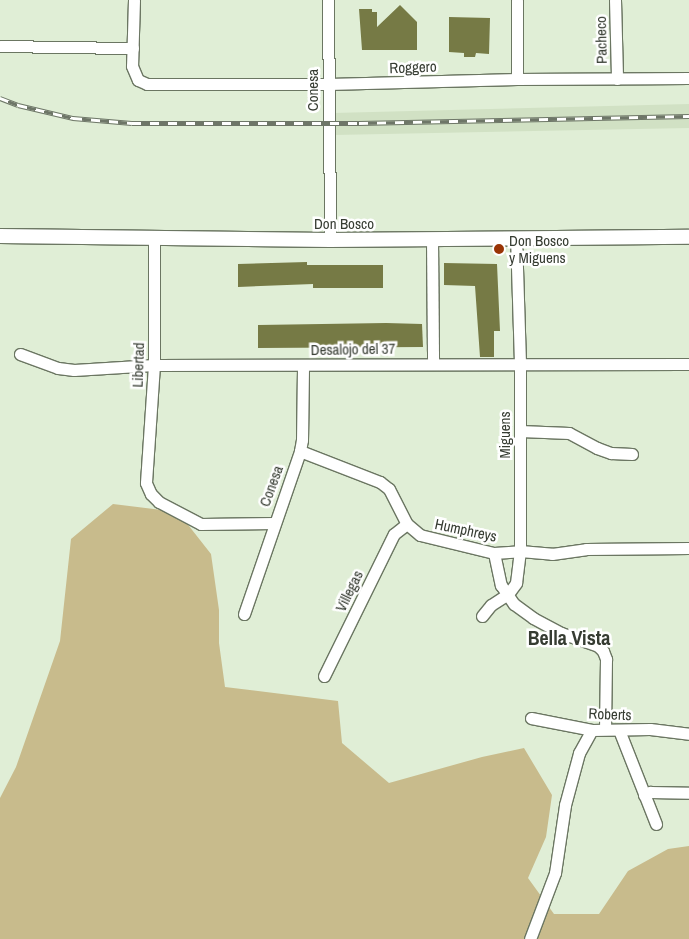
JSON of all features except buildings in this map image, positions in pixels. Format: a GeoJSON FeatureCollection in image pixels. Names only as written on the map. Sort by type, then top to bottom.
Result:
{"type":"FeatureCollection","features":[{"type":"Feature","properties":{"kind":"street"},"geometry":{"type":"LineString","coordinates":[[0,46],[133,48],[134,0]]}},
{"type":"Feature","properties":{"kind":"street","name":"Conesa"},"geometry":{"type":"LineString","coordinates":[[328,0],[330,240]]}},
{"type":"Feature","properties":{"kind":"street"},"geometry":{"type":"LineString","coordinates":[[517,0],[517,79]]}},
{"type":"Feature","properties":{"kind":"street","name":"Pacheco"},"geometry":{"type":"LineString","coordinates":[[615,0],[617,78]]}},
{"type":"Feature","properties":{"kind":"street","name":"Roggero"},"geometry":{"type":"LineString","coordinates":[[133,48],[132,66],[138,80],[147,84],[328,84],[517,79],[689,78]]}},
{"type":"Feature","properties":{"kind":"street","name":"Don Bosco"},"geometry":{"type":"LineString","coordinates":[[0,236],[154,236],[330,240],[689,237]]}},
{"type":"Feature","properties":{"kind":"street","name":"Libertad"},"geometry":{"type":"LineString","coordinates":[[154,236],[154,365],[146,483],[151,494],[159,502],[201,524],[274,523]]}},
{"type":"Feature","properties":{"kind":"street","name":"Miguens"},"geometry":{"type":"LineString","coordinates":[[508,594],[516,583],[520,551],[520,363],[516,238]]}},
{"type":"Feature","properties":{"kind":"street"},"geometry":{"type":"LineString","coordinates":[[432,239],[433,363]]}},
{"type":"Feature","properties":{"kind":"street","name":"Desalojo del 37"},"geometry":{"type":"LineString","coordinates":[[20,354],[58,368],[74,370],[154,365],[689,364]]}},
{"type":"Feature","properties":{"kind":"street","name":"Conesa"},"geometry":{"type":"LineString","coordinates":[[244,614],[300,451],[302,440],[303,364]]}},
{"type":"Feature","properties":{"kind":"street"},"geometry":{"type":"LineString","coordinates":[[520,431],[569,434],[612,453],[632,454]]}},
{"type":"Feature","properties":{"kind":"street"},"geometry":{"type":"LineString","coordinates":[[300,451],[380,482],[390,488],[407,524]]}},
{"type":"Feature","properties":{"kind":"street","name":"Humphreys"},"geometry":{"type":"LineString","coordinates":[[407,524],[420,534],[494,553],[520,551],[552,554],[586,549],[689,548]]}},
{"type":"Feature","properties":{"kind":"street","name":"Villegas"},"geometry":{"type":"LineString","coordinates":[[324,676],[394,534],[407,524]]}},
{"type":"Feature","properties":{"kind":"street"},"geometry":{"type":"LineString","coordinates":[[494,553],[500,585],[514,604],[533,618],[560,633],[598,646],[603,651],[606,659],[605,729]]}},
{"type":"Feature","properties":{"kind":"street"},"geometry":{"type":"LineString","coordinates":[[482,616],[490,605],[508,594]]}},
{"type":"Feature","properties":{"kind":"street","name":"Roberts"},"geometry":{"type":"LineString","coordinates":[[531,718],[592,730],[650,729],[689,734]]}},
{"type":"Feature","properties":{"kind":"street"},"geometry":{"type":"LineString","coordinates":[[530,939],[555,873],[565,805],[579,753],[592,730]]}},
{"type":"Feature","properties":{"kind":"street"},"geometry":{"type":"LineString","coordinates":[[619,730],[656,824]]}},
{"type":"Feature","properties":{"kind":"street"},"geometry":{"type":"LineString","coordinates":[[644,795],[650,792],[689,793]]}},
{"type":"Feature","properties":{"kind":"shaded area"},"geometry":{"type":"Polygon","coordinates":[[[689,104],[689,128],[334,135],[333,113],[689,104]]]}},
{"type":"Feature","properties":{"kind":"shaded area"},"geometry":{"type":"Polygon","coordinates":[[[113,504],[178,512],[211,554],[219,610],[219,643],[225,687],[338,701],[342,743],[389,783],[482,757],[524,748],[552,795],[546,837],[528,878],[554,914],[599,914],[628,871],[668,849],[689,846],[689,939],[0,939],[0,798],[16,767],[60,641],[71,539],[113,504]]]}},
{"type":"Feature","properties":{"kind":"railway"},"geometry":{"type":"LineString","coordinates":[[0,98],[18,105],[73,118],[132,123],[359,123],[689,116]]}},
{"type":"Feature","properties":{"kind":"place","name":"Don Bosco y Miguens"},"geometry":{"type":"Point","coordinates":[499,249]}},
{"type":"Feature","properties":{"kind":"district","name":"Bella Vista"},"geometry":{"type":"Point","coordinates":[569,637]}}]}
